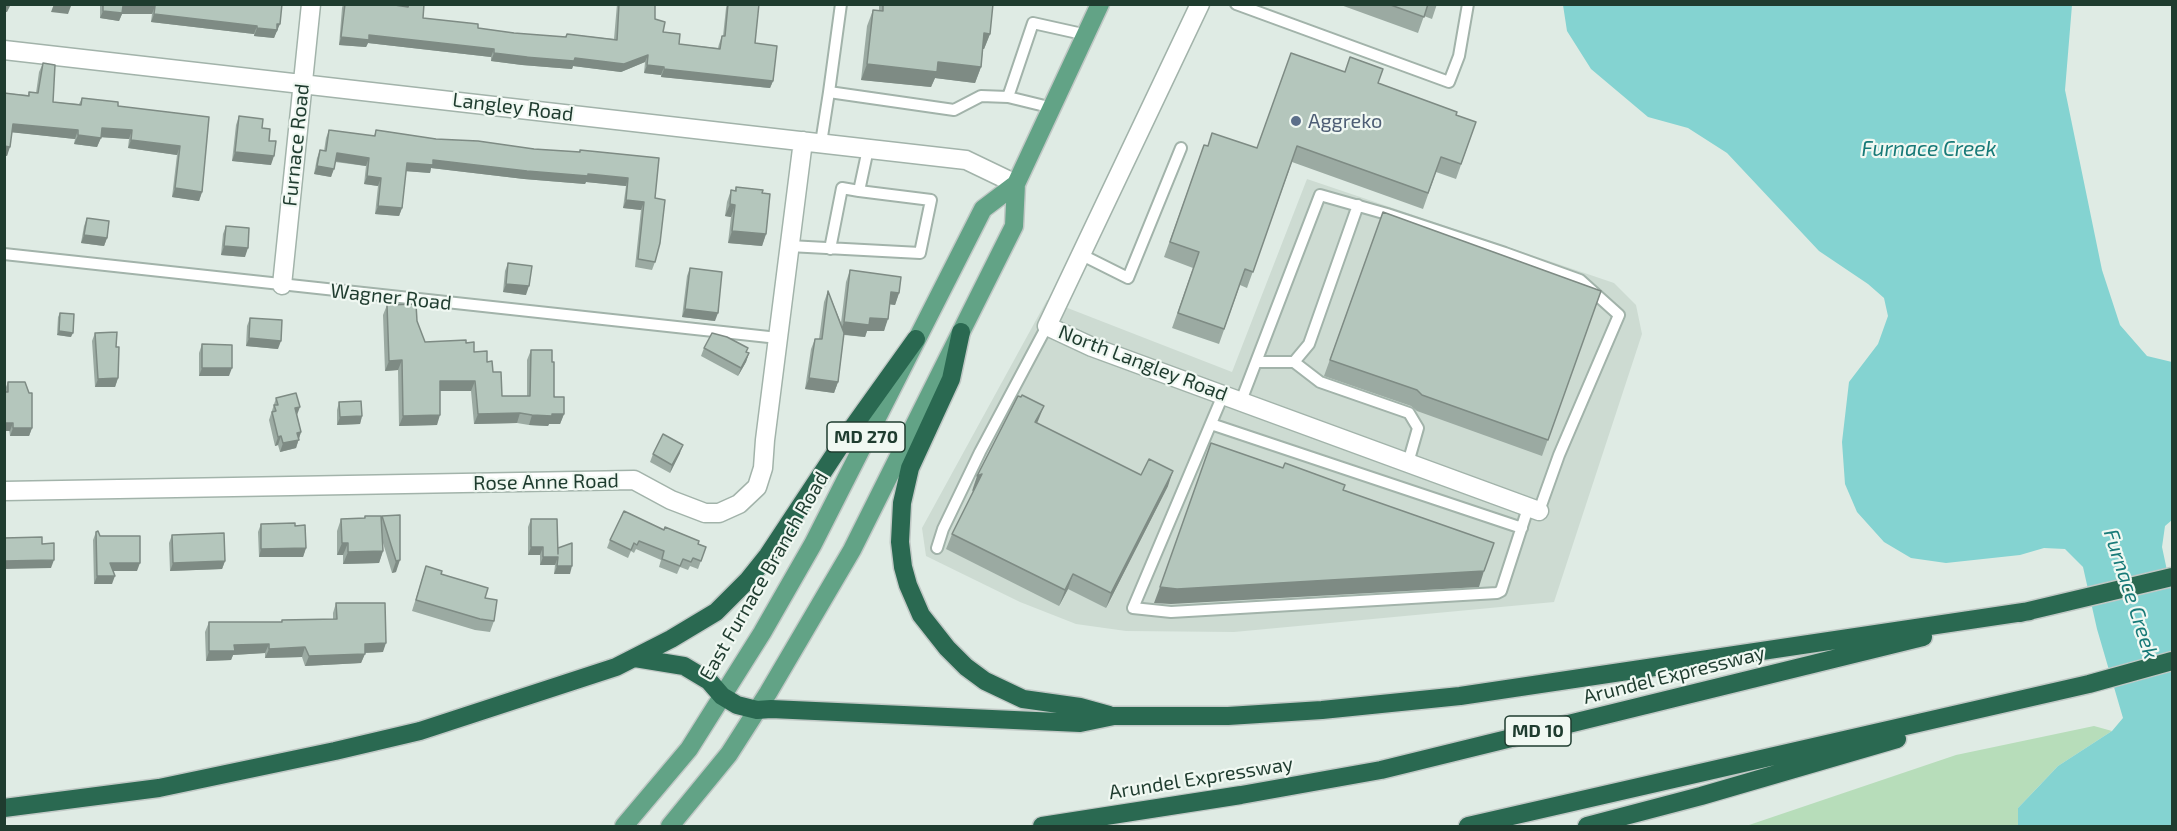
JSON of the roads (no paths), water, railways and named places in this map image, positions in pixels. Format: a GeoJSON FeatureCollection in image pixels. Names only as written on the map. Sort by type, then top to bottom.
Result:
{"type":"FeatureCollection","features":[{"type":"Feature","properties":{"kind":"highway"},"geometry":{"type":"LineString","coordinates":[[961,332],[951,379],[910,468],[902,503],[900,542],[908,585],[921,615],[947,648],[966,667],[985,681],[1023,699],[1080,707],[1114,716]]}},
{"type":"Feature","properties":{"kind":"highway"},"geometry":{"type":"LineString","coordinates":[[4,808],[159,788],[420,731],[616,667],[635,658],[716,612],[748,580],[768,555],[848,434],[916,339]]}},
{"type":"Feature","properties":{"kind":"highway","name":"Arundel Expressway"},"geometry":{"type":"LineString","coordinates":[[1042,826],[1241,795],[1381,770],[2172,577]]}},
{"type":"Feature","properties":{"kind":"highway"},"geometry":{"type":"LineString","coordinates":[[635,658],[684,666],[709,681],[722,696],[737,705],[757,710],[783,709],[1080,723],[1114,716],[1228,716],[1322,710],[1460,696],[2030,610]]}},
{"type":"Feature","properties":{"kind":"highway"},"geometry":{"type":"LineString","coordinates":[[1587,826],[1701,796],[2172,661]]}},
{"type":"Feature","properties":{"kind":"highway"},"geometry":{"type":"LineString","coordinates":[[1468,826],[2089,684]]}},
{"type":"Feature","properties":{"kind":"main road","name":"East Furnace Branch Road"},"geometry":{"type":"LineString","coordinates":[[670,826],[729,754],[852,550],[1014,226],[1016,184],[1100,4]]}},
{"type":"Feature","properties":{"kind":"main road","name":"East Furnace Branch Road"},"geometry":{"type":"LineString","coordinates":[[624,826],[689,749],[762,633],[813,544],[983,209],[1016,184]]}},
{"type":"Feature","properties":{"kind":"street","name":"Furnace Road"},"geometry":{"type":"LineString","coordinates":[[282,285],[311,4]]}},
{"type":"Feature","properties":{"kind":"street","name":"North Langley Road"},"geometry":{"type":"LineString","coordinates":[[1200,4],[1047,326],[1092,347],[1534,509]]}},
{"type":"Feature","properties":{"kind":"street","name":"Langley Road"},"geometry":{"type":"LineString","coordinates":[[4,50],[966,160],[1016,184]]}},
{"type":"Feature","properties":{"kind":"street","name":"Rose Anne Road"},"geometry":{"type":"LineString","coordinates":[[4,491],[634,480],[671,500],[705,513],[719,513],[739,504],[757,487],[763,468],[789,246],[812,142]]}},
{"type":"Feature","properties":{"kind":"lane"},"geometry":{"type":"LineString","coordinates":[[812,142],[829,92],[841,4]]}},
{"type":"Feature","properties":{"kind":"lane"},"geometry":{"type":"LineString","coordinates":[[1236,4],[1449,82],[1460,56],[1468,4]]}},
{"type":"Feature","properties":{"kind":"lane"},"geometry":{"type":"LineString","coordinates":[[1008,97],[1033,23],[1087,34]]}},
{"type":"Feature","properties":{"kind":"lane"},"geometry":{"type":"LineString","coordinates":[[829,92],[954,110],[981,96],[1008,97],[1053,108]]}},
{"type":"Feature","properties":{"kind":"lane"},"geometry":{"type":"LineString","coordinates":[[859,191],[868,148]]}},
{"type":"Feature","properties":{"kind":"lane"},"geometry":{"type":"LineString","coordinates":[[1082,255],[1128,278],[1181,148]]}},
{"type":"Feature","properties":{"kind":"lane"},"geometry":{"type":"LineString","coordinates":[[789,246],[830,249],[920,253],[931,200],[842,188],[830,249]]}},
{"type":"Feature","properties":{"kind":"lane"},"geometry":{"type":"LineString","coordinates":[[1223,394],[1133,608],[1171,612],[1497,593],[1501,591],[1522,528],[1550,484],[1559,455],[1619,315],[1580,280],[1505,253],[1358,205],[1320,195],[1241,401]]}},
{"type":"Feature","properties":{"kind":"lane"},"geometry":{"type":"LineString","coordinates":[[1294,362],[1309,344],[1358,205]]}},
{"type":"Feature","properties":{"kind":"lane","name":"Wagner Road"},"geometry":{"type":"LineString","coordinates":[[4,254],[778,338]]}},
{"type":"Feature","properties":{"kind":"lane"},"geometry":{"type":"LineString","coordinates":[[937,548],[943,529],[980,452],[1047,326]]}},
{"type":"Feature","properties":{"kind":"lane"},"geometry":{"type":"LineString","coordinates":[[1256,363],[1294,362],[1320,382],[1409,413],[1418,428],[1408,463]]}},
{"type":"Feature","properties":{"kind":"lane"},"geometry":{"type":"LineString","coordinates":[[1211,424],[1522,528]]}},
{"type":"Feature","properties":{"kind":"water","name":"Furnace Creek"},"geometry":{"type":"Polygon","coordinates":[[[1563,5],[2072,5],[2065,90],[2102,270],[2120,325],[2147,356],[2172,362],[2172,520],[2165,526],[2162,547],[2172,594],[2172,826],[2018,826],[2018,808],[2058,766],[2112,731],[2123,718],[2097,629],[2083,567],[2065,549],[2044,548],[2020,555],[1946,563],[1911,558],[1884,542],[1857,512],[1845,484],[1842,442],[1849,382],[1878,344],[1888,316],[1884,298],[1868,284],[1819,251],[1727,153],[1688,128],[1648,117],[1591,69],[1567,31],[1563,5]]]}},
{"type":"Feature","properties":{"kind":"place","name":"Aggreko"},"geometry":{"type":"Point","coordinates":[1296,121]}}]}
